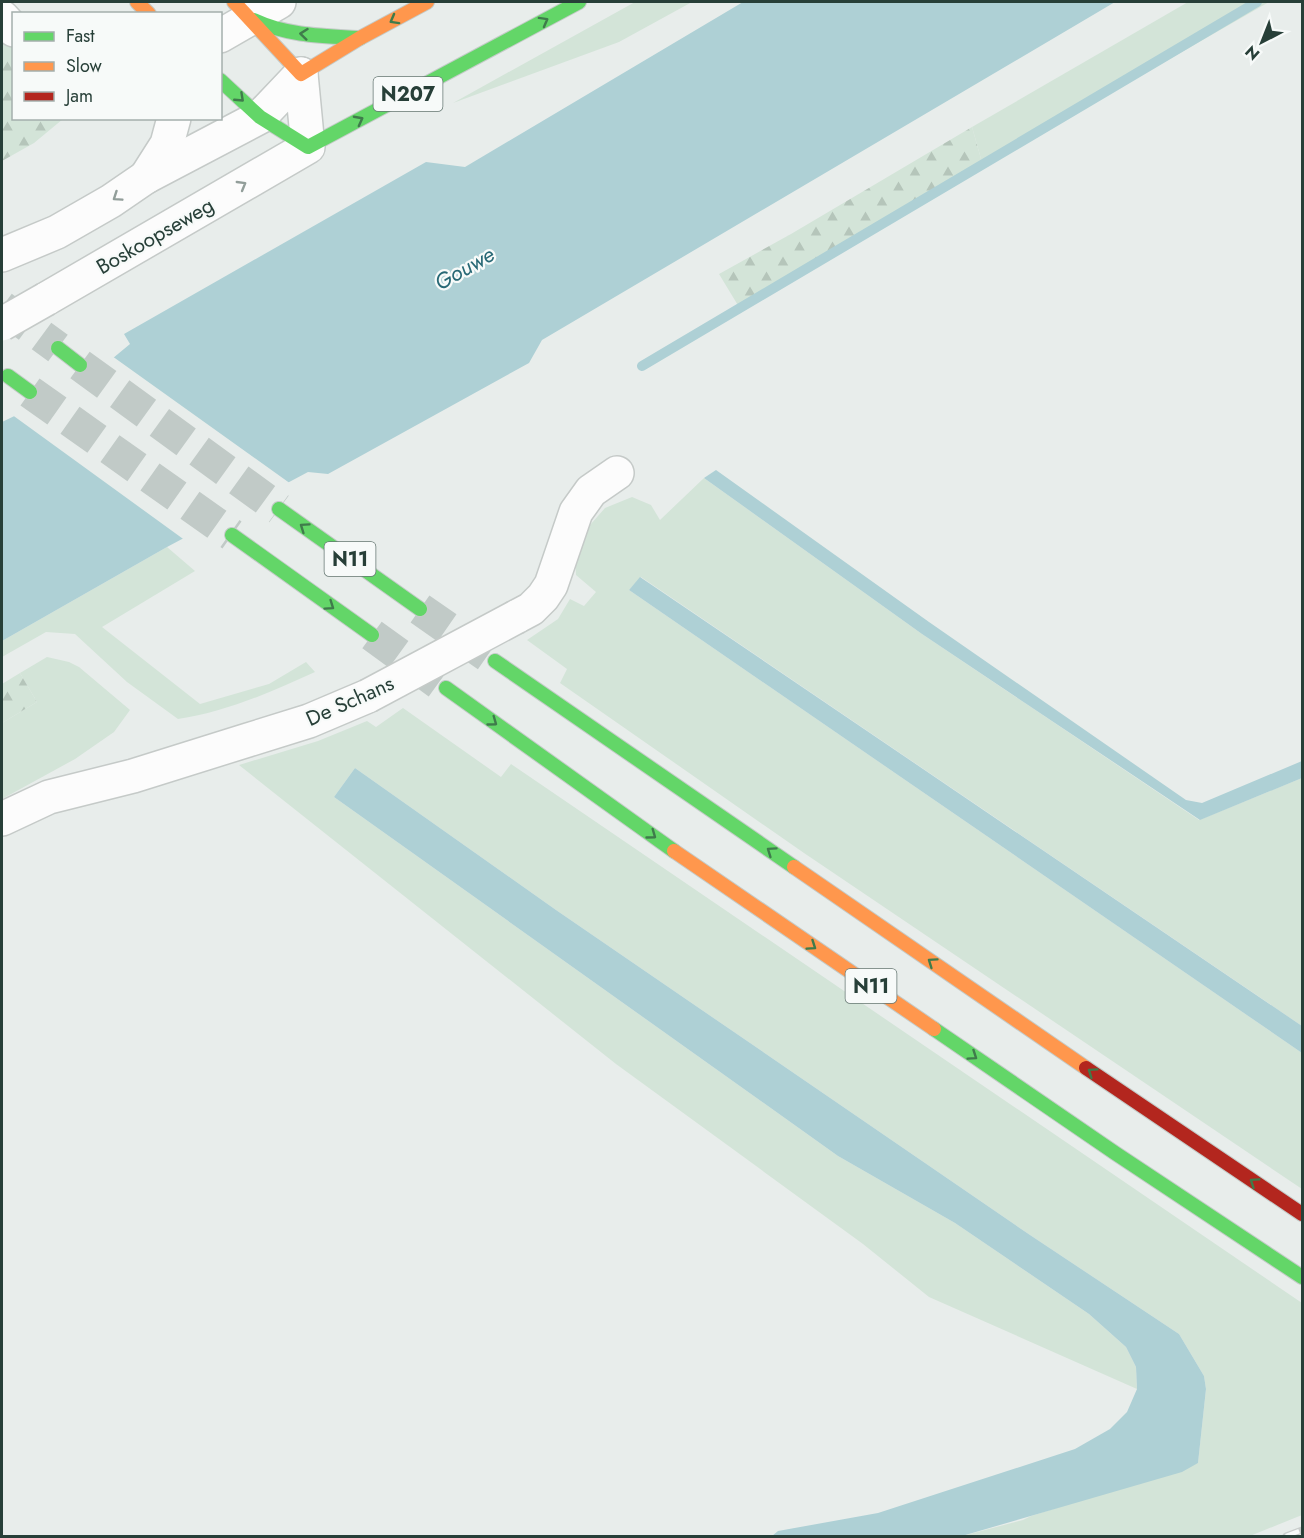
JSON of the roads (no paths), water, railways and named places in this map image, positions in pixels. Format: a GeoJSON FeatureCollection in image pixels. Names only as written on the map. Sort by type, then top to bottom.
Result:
{"type":"FeatureCollection","features":[{"type":"Feature","properties":{"kind":"main road"},"geometry":{"type":"LineString","coordinates":[[242,10],[301,74],[427,2]]}},
{"type":"Feature","properties":{"kind":"main road","name":"Boskoopseweg"},"geometry":{"type":"LineString","coordinates":[[308,147],[579,2]]}},
{"type":"Feature","properties":{"kind":"main road"},"geometry":{"type":"LineString","coordinates":[[242,10],[267,27],[284,32],[360,39]]}},
{"type":"Feature","properties":{"kind":"main road"},"geometry":{"type":"LineString","coordinates":[[222,82],[260,117],[308,147]]}},
{"type":"Feature","properties":{"kind":"main road"},"geometry":{"type":"LineString","coordinates":[[58,348],[80,364]]}},
{"type":"Feature","properties":{"kind":"main road"},"geometry":{"type":"LineString","coordinates":[[8,376],[30,392]]}},
{"type":"Feature","properties":{"kind":"main road","name":"N11"},"geometry":{"type":"LineString","coordinates":[[279,509],[420,609]]}},
{"type":"Feature","properties":{"kind":"main road","name":"N11"},"geometry":{"type":"LineString","coordinates":[[232,536],[372,635]]}},
{"type":"Feature","properties":{"kind":"main road","name":"N11"},"geometry":{"type":"LineString","coordinates":[[495,661],[1302,1214]]}},
{"type":"Feature","properties":{"kind":"main road","name":"N11"},"geometry":{"type":"LineString","coordinates":[[446,688],[713,878],[1105,1146],[1302,1277]]}},
{"type":"Feature","properties":{"kind":"street"},"geometry":{"type":"LineString","coordinates":[[222,34],[242,10],[279,2]]}},
{"type":"Feature","properties":{"kind":"street"},"geometry":{"type":"LineString","coordinates":[[301,74],[308,147]]}},
{"type":"Feature","properties":{"kind":"street"},"geometry":{"type":"LineString","coordinates":[[2,255],[57,232],[111,201],[146,177],[260,117],[301,74]]}},
{"type":"Feature","properties":{"kind":"street"},"geometry":{"type":"LineString","coordinates":[[146,177],[167,144],[173,120]]}},
{"type":"Feature","properties":{"kind":"street","name":"Boskoopseweg"},"geometry":{"type":"LineString","coordinates":[[2,324],[308,147]]}},
{"type":"Feature","properties":{"kind":"street","name":"De Schans"},"geometry":{"type":"LineString","coordinates":[[2,819],[49,797],[133,776],[318,717],[368,696],[531,609],[551,585],[576,512],[591,491],[617,473]]}},
{"type":"Feature","properties":{"kind":"water","name":"Gouwe"},"geometry":{"type":"Polygon","coordinates":[[[743,2],[1115,2],[542,340],[529,363],[328,474],[308,472],[167,547],[2,641],[2,422],[83,383],[130,344],[124,334],[426,162],[465,167],[743,2]]]}},
{"type":"Feature","properties":{"kind":"water"},"geometry":{"type":"Polygon","coordinates":[[[716,470],[929,622],[1186,800],[1202,803],[1302,761],[1302,778],[1200,820],[922,634],[704,478],[716,470]]]}},
{"type":"Feature","properties":{"kind":"water"},"geometry":{"type":"Polygon","coordinates":[[[640,577],[1302,1026],[1302,1053],[629,590],[640,577]]]}},
{"type":"Feature","properties":{"kind":"water"},"geometry":{"type":"Polygon","coordinates":[[[355,768],[556,910],[1030,1235],[1179,1334],[1204,1376],[1206,1389],[1198,1463],[1182,1472],[962,1536],[772,1536],[778,1531],[878,1513],[1075,1449],[1110,1429],[1127,1412],[1137,1389],[1136,1367],[1126,1347],[1089,1314],[955,1223],[838,1156],[334,797],[355,768]]]}},
{"type":"Feature","properties":{"kind":"waterway"},"geometry":{"type":"LineString","coordinates":[[642,366],[1257,2]]}},
{"type":"Feature","properties":{"kind":"tunnel"},"geometry":{"type":"LineString","coordinates":[[2,307],[58,348]]}},
{"type":"Feature","properties":{"kind":"tunnel"},"geometry":{"type":"LineString","coordinates":[[80,365],[279,509]]}},
{"type":"Feature","properties":{"kind":"tunnel"},"geometry":{"type":"LineString","coordinates":[[30,392],[232,535]]}},
{"type":"Feature","properties":{"kind":"tunnel"},"geometry":{"type":"LineString","coordinates":[[420,609],[489,657]]}},
{"type":"Feature","properties":{"kind":"tunnel"},"geometry":{"type":"LineString","coordinates":[[372,635],[441,685]]}},
{"type":"Feature","properties":{"kind":"railway"},"geometry":{"type":"LineString","coordinates":[[1286,1536],[1302,1530]]}}]}
